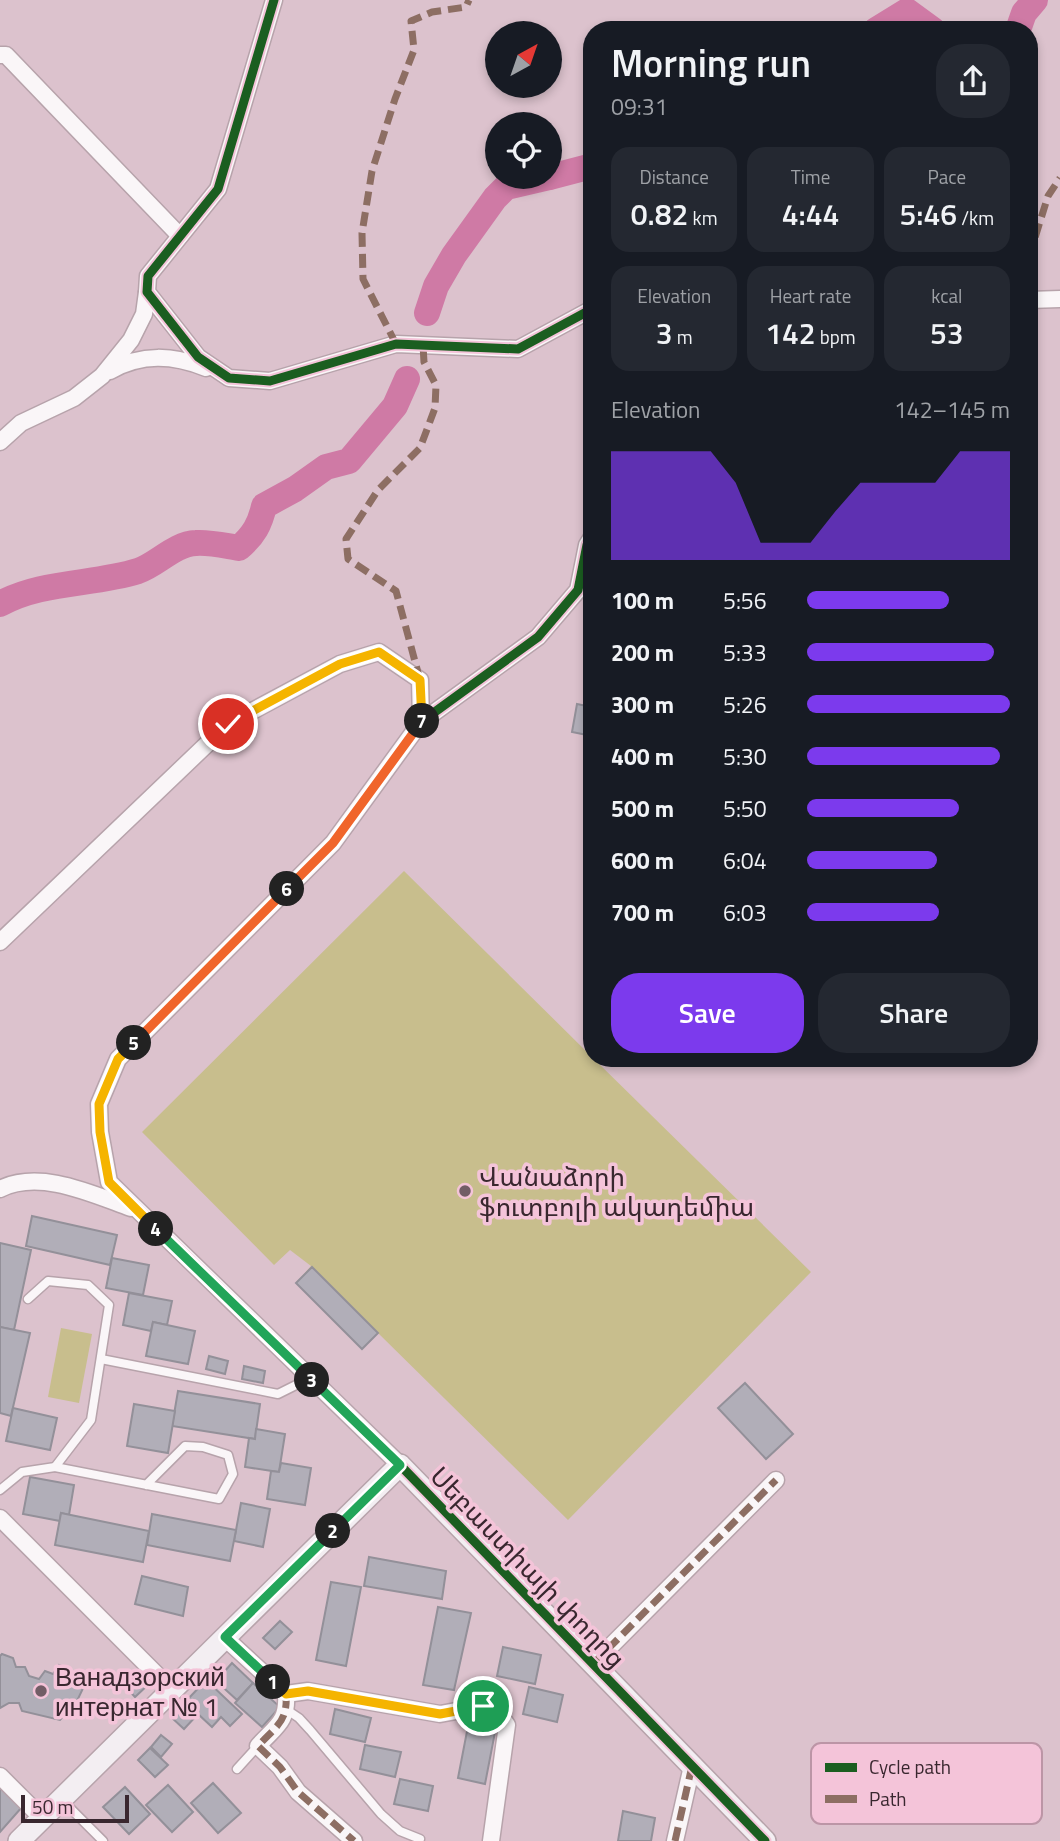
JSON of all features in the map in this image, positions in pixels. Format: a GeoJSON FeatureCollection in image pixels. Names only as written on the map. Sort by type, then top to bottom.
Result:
{"type":"FeatureCollection","features":[{"type":"Feature","properties":{"kind":"street"},"geometry":{"type":"LineString","coordinates":[[102,376],[131,340],[144,314],[149,276],[218,189],[274,0]]}},
{"type":"Feature","properties":{"kind":"street"},"geometry":{"type":"LineString","coordinates":[[0,55],[6,55],[180,236]]}},
{"type":"Feature","properties":{"kind":"street"},"geometry":{"type":"LineString","coordinates":[[147,292],[198,357],[229,378]]}},
{"type":"Feature","properties":{"kind":"street"},"geometry":{"type":"LineString","coordinates":[[1038,300],[1060,299]]}},
{"type":"Feature","properties":{"kind":"street"},"geometry":{"type":"LineString","coordinates":[[0,442],[21,423],[74,398],[124,363],[148,357],[193,363],[229,378],[270,382],[396,344],[518,349],[583,314]]}},
{"type":"Feature","properties":{"kind":"street"},"geometry":{"type":"LineString","coordinates":[[578,590],[583,565]]}},
{"type":"Feature","properties":{"kind":"street","name":"Սեբաստիայի փողոց"},"geometry":{"type":"LineString","coordinates":[[583,585],[538,637],[422,722],[333,843],[118,1059],[99,1104],[100,1132],[109,1182],[400,1465],[765,1841]]}},
{"type":"Feature","properties":{"kind":"street"},"geometry":{"type":"LineString","coordinates":[[0,942],[228,724],[340,664],[379,652],[420,680],[422,722]]}},
{"type":"Feature","properties":{"kind":"street"},"geometry":{"type":"LineString","coordinates":[[0,1189],[17,1182],[32,1181],[94,1195],[136,1210]]}},
{"type":"Feature","properties":{"kind":"street"},"geometry":{"type":"LineString","coordinates":[[19,1841],[400,1465]]}},
{"type":"Feature","properties":{"kind":"street"},"geometry":{"type":"LineString","coordinates":[[593,1664],[776,1480]]}},
{"type":"Feature","properties":{"kind":"street"},"geometry":{"type":"LineString","coordinates":[[0,1518],[172,1690]]}},
{"type":"Feature","properties":{"kind":"street"},"geometry":{"type":"LineString","coordinates":[[225,1637],[286,1702]]}},
{"type":"Feature","properties":{"kind":"street"},"geometry":{"type":"LineString","coordinates":[[286,1702],[308,1691],[440,1714],[483,1706],[498,1713],[507,1725],[491,1841]]}},
{"type":"Feature","properties":{"kind":"street"},"geometry":{"type":"LineString","coordinates":[[286,1702],[283,1719],[258,1746],[280,1767],[298,1792],[354,1841]]}},
{"type":"Feature","properties":{"kind":"street"},"geometry":{"type":"LineString","coordinates":[[675,1841],[692,1766]]}},
{"type":"Feature","properties":{"kind":"street"},"geometry":{"type":"LineString","coordinates":[[0,1776],[42,1818]]}},
{"type":"Feature","properties":{"kind":"lane"},"geometry":{"type":"LineString","coordinates":[[28,1299],[48,1281],[88,1285],[109,1305],[91,1420],[55,1467]]}},
{"type":"Feature","properties":{"kind":"lane"},"geometry":{"type":"LineString","coordinates":[[101,1359],[278,1394],[310,1378]]}},
{"type":"Feature","properties":{"kind":"lane"},"geometry":{"type":"LineString","coordinates":[[0,1490],[22,1472],[55,1467],[146,1485],[219,1499],[233,1474],[228,1455],[203,1447],[185,1446],[146,1485]]}},
{"type":"Feature","properties":{"kind":"lane"},"geometry":{"type":"LineString","coordinates":[[286,1702],[381,1814],[400,1831],[420,1839]]}},
{"type":"Feature","properties":{"kind":"lane"},"geometry":{"type":"LineString","coordinates":[[237,1769],[258,1746]]}},
{"type":"Feature","properties":{"kind":"lane"},"geometry":{"type":"LineString","coordinates":[[61,1799],[103,1841]]}},
{"type":"Feature","properties":{"kind":"shaded area","name":"Վանաձորի ֆուտբոլի ակադեմիա"},"geometry":{"type":"Polygon","coordinates":[[[404,871],[583,1048],[583,1067],[602,1067],[811,1272],[568,1520],[378,1333],[362,1349],[296,1283],[311,1266],[290,1250],[274,1265],[142,1132],[404,871]]]}},
{"type":"Feature","properties":{"kind":"shaded area"},"geometry":{"type":"Polygon","coordinates":[[[61,1328],[92,1334],[79,1403],[48,1397],[61,1328]]]}},
{"type":"Feature","properties":{"kind":"building"},"geometry":{"type":"Polygon","coordinates":[[[577,704],[583,705],[583,734],[572,732],[577,704]]]}},
{"type":"Feature","properties":{"kind":"building"},"geometry":{"type":"Polygon","coordinates":[[[32,1216],[117,1235],[110,1265],[26,1246],[32,1216]]]}},
{"type":"Feature","properties":{"kind":"building"},"geometry":{"type":"Polygon","coordinates":[[[0,1243],[31,1250],[14,1330],[0,1327],[0,1243]]]}},
{"type":"Feature","properties":{"kind":"building"},"geometry":{"type":"Polygon","coordinates":[[[112,1258],[149,1265],[143,1295],[106,1288],[112,1258]]]}},
{"type":"Feature","properties":{"kind":"building"},"geometry":{"type":"Polygon","coordinates":[[[312,1267],[378,1333],[362,1349],[296,1283],[312,1267]]]}},
{"type":"Feature","properties":{"kind":"building"},"geometry":{"type":"Polygon","coordinates":[[[129,1293],[172,1301],[167,1325],[153,1322],[151,1331],[123,1325],[129,1293]]]}},
{"type":"Feature","properties":{"kind":"building"},"geometry":{"type":"Polygon","coordinates":[[[153,1322],[195,1331],[188,1364],[146,1356],[153,1322]]]}},
{"type":"Feature","properties":{"kind":"building"},"geometry":{"type":"Polygon","coordinates":[[[0,1327],[30,1333],[11,1416],[0,1413],[0,1327]]]}},
{"type":"Feature","properties":{"kind":"building"},"geometry":{"type":"Polygon","coordinates":[[[209,1356],[228,1361],[225,1374],[206,1369],[209,1356]]]}},
{"type":"Feature","properties":{"kind":"building"},"geometry":{"type":"Polygon","coordinates":[[[244,1366],[265,1371],[263,1383],[242,1379],[244,1366]]]}},
{"type":"Feature","properties":{"kind":"building"},"geometry":{"type":"Polygon","coordinates":[[[745,1383],[793,1434],[766,1459],[718,1408],[745,1383]]]}},
{"type":"Feature","properties":{"kind":"building"},"geometry":{"type":"Polygon","coordinates":[[[178,1391],[260,1404],[255,1439],[172,1426],[178,1391]]]}},
{"type":"Feature","properties":{"kind":"building"},"geometry":{"type":"Polygon","coordinates":[[[134,1404],[175,1411],[168,1453],[127,1446],[134,1404]]]}},
{"type":"Feature","properties":{"kind":"building"},"geometry":{"type":"Polygon","coordinates":[[[13,1408],[57,1418],[50,1450],[6,1441],[13,1408]]]}},
{"type":"Feature","properties":{"kind":"building"},"geometry":{"type":"Polygon","coordinates":[[[256,1429],[285,1434],[279,1472],[245,1467],[249,1438],[255,1439],[256,1429]]]}},
{"type":"Feature","properties":{"kind":"building"},"geometry":{"type":"Polygon","coordinates":[[[281,1463],[311,1468],[305,1505],[267,1499],[271,1471],[279,1472],[281,1463]]]}},
{"type":"Feature","properties":{"kind":"building"},"geometry":{"type":"Polygon","coordinates":[[[30,1477],[74,1485],[69,1515],[61,1513],[60,1521],[23,1514],[30,1477]]]}},
{"type":"Feature","properties":{"kind":"building"},"geometry":{"type":"Polygon","coordinates":[[[241,1503],[270,1509],[263,1547],[234,1541],[241,1503]]]}},
{"type":"Feature","properties":{"kind":"building"},"geometry":{"type":"Polygon","coordinates":[[[61,1513],[149,1531],[143,1562],[55,1545],[61,1513]]]}},
{"type":"Feature","properties":{"kind":"building"},"geometry":{"type":"Polygon","coordinates":[[[152,1514],[236,1530],[230,1561],[147,1545],[152,1514]]]}},
{"type":"Feature","properties":{"kind":"building"},"geometry":{"type":"Polygon","coordinates":[[[369,1557],[446,1571],[442,1599],[364,1586],[369,1557]]]}},
{"type":"Feature","properties":{"kind":"building"},"geometry":{"type":"Polygon","coordinates":[[[142,1576],[188,1587],[183,1616],[135,1604],[142,1576]]]}},
{"type":"Feature","properties":{"kind":"building"},"geometry":{"type":"Polygon","coordinates":[[[331,1582],[361,1587],[346,1666],[316,1660],[331,1582]]]}},
{"type":"Feature","properties":{"kind":"building"},"geometry":{"type":"Polygon","coordinates":[[[438,1607],[471,1613],[454,1690],[423,1685],[438,1607]]]}},
{"type":"Feature","properties":{"kind":"building"},"geometry":{"type":"Polygon","coordinates":[[[280,1621],[292,1632],[275,1649],[263,1638],[280,1621]]]}},
{"type":"Feature","properties":{"kind":"building"},"geometry":{"type":"Polygon","coordinates":[[[503,1647],[541,1655],[535,1684],[497,1676],[503,1647]]]}},
{"type":"Feature","properties":{"kind":"building","name":"Ванадзорский интернат № 1"},"geometry":{"type":"Polygon","coordinates":[[[2,1654],[13,1658],[16,1667],[25,1667],[29,1676],[39,1679],[45,1671],[53,1674],[59,1665],[70,1669],[73,1676],[86,1682],[77,1701],[60,1720],[22,1711],[19,1703],[9,1703],[0,1708],[2,1654]]]}},
{"type":"Feature","properties":{"kind":"building"},"geometry":{"type":"Polygon","coordinates":[[[232,1663],[253,1683],[237,1700],[216,1681],[232,1663]]]}},
{"type":"Feature","properties":{"kind":"building"},"geometry":{"type":"Polygon","coordinates":[[[139,1671],[150,1683],[135,1697],[124,1685],[139,1671]]]}},
{"type":"Feature","properties":{"kind":"building"},"geometry":{"type":"Polygon","coordinates":[[[206,1680],[242,1714],[230,1726],[221,1717],[212,1727],[198,1714],[184,1729],[171,1717],[206,1680]]]}},
{"type":"Feature","properties":{"kind":"building"},"geometry":{"type":"Polygon","coordinates":[[[253,1683],[280,1707],[262,1727],[235,1703],[253,1683]]]}},
{"type":"Feature","properties":{"kind":"building"},"geometry":{"type":"Polygon","coordinates":[[[529,1687],[563,1695],[557,1722],[523,1714],[529,1687]]]}},
{"type":"Feature","properties":{"kind":"building"},"geometry":{"type":"Polygon","coordinates":[[[335,1709],[371,1718],[365,1742],[330,1734],[335,1709]]]}},
{"type":"Feature","properties":{"kind":"building"},"geometry":{"type":"Polygon","coordinates":[[[469,1721],[496,1727],[485,1784],[458,1778],[469,1721]]]}},
{"type":"Feature","properties":{"kind":"building"},"geometry":{"type":"Polygon","coordinates":[[[161,1735],[172,1744],[161,1757],[151,1747],[161,1735]]]}},
{"type":"Feature","properties":{"kind":"building"},"geometry":{"type":"Polygon","coordinates":[[[365,1745],[401,1752],[395,1777],[360,1769],[365,1745]]]}},
{"type":"Feature","properties":{"kind":"building"},"geometry":{"type":"Polygon","coordinates":[[[150,1748],[168,1765],[155,1777],[138,1760],[150,1748]]]}},
{"type":"Feature","properties":{"kind":"building"},"geometry":{"type":"Polygon","coordinates":[[[400,1779],[433,1786],[428,1811],[394,1804],[400,1779]]]}},
{"type":"Feature","properties":{"kind":"building"},"geometry":{"type":"Polygon","coordinates":[[[213,1783],[241,1813],[218,1833],[191,1803],[213,1783]]]}},
{"type":"Feature","properties":{"kind":"building"},"geometry":{"type":"Polygon","coordinates":[[[168,1785],[193,1812],[172,1832],[146,1805],[168,1785]]]}},
{"type":"Feature","properties":{"kind":"building"},"geometry":{"type":"Polygon","coordinates":[[[125,1787],[150,1814],[129,1834],[103,1807],[125,1787]]]}},
{"type":"Feature","properties":{"kind":"building"},"geometry":{"type":"Polygon","coordinates":[[[0,1788],[22,1807],[0,1832],[0,1788]]]}},
{"type":"Feature","properties":{"kind":"building"},"geometry":{"type":"Polygon","coordinates":[[[623,1811],[655,1818],[651,1841],[618,1841],[623,1811]]]}},
{"type":"Feature","properties":{"kind":"waterway"},"geometry":{"type":"LineString","coordinates":[[1021,21],[1035,0]]}},
{"type":"Feature","properties":{"kind":"waterway"},"geometry":{"type":"LineString","coordinates":[[891,21],[907,11],[921,21]]}},
{"type":"Feature","properties":{"kind":"waterway"},"geometry":{"type":"LineString","coordinates":[[562,174],[583,168]]}},
{"type":"Feature","properties":{"kind":"waterway"},"geometry":{"type":"LineString","coordinates":[[427,313],[436,286],[454,255],[504,189]]}},
{"type":"Feature","properties":{"kind":"waterway"},"geometry":{"type":"LineString","coordinates":[[0,604],[33,591],[138,571],[188,544],[207,543],[239,548],[256,529],[264,506],[295,489],[326,467],[349,461],[395,406],[407,379]]}},
{"type":"Feature","properties":{"kind":"marked path"},"geometry":{"type":"LineString","coordinates":[[396,344],[363,279],[362,233],[372,171],[414,50],[411,21],[432,12],[466,7],[469,0]]}},
{"type":"Feature","properties":{"kind":"marked path"},"geometry":{"type":"LineString","coordinates":[[1038,228],[1048,196],[1060,178]]}},
{"type":"Feature","properties":{"kind":"marked path"},"geometry":{"type":"LineString","coordinates":[[420,680],[396,591],[348,559],[346,539],[378,490],[420,448],[435,408],[436,385],[424,362],[423,345]]}},
{"type":"Feature","properties":{"kind":"marked path"},"geometry":{"type":"LineString","coordinates":[[593,1664],[776,1480]]}},
{"type":"Feature","properties":{"kind":"marked path"},"geometry":{"type":"LineString","coordinates":[[286,1694],[283,1717],[258,1746],[280,1767],[298,1792],[354,1841]]}},
{"type":"Feature","properties":{"kind":"marked path"},"geometry":{"type":"LineString","coordinates":[[675,1841],[692,1766]]}},
{"type":"Feature","properties":{"kind":"cycle path"},"geometry":{"type":"LineString","coordinates":[[274,0],[218,189],[148,276],[147,292],[198,357],[229,378],[270,381],[396,344],[518,349],[583,314]]}},
{"type":"Feature","properties":{"kind":"cycle path"},"geometry":{"type":"LineString","coordinates":[[583,565],[578,590],[538,637],[421,722],[333,843],[118,1059],[99,1104],[100,1132],[109,1182],[400,1465],[765,1841]]}},
{"type":"Feature","properties":{"kind":"place","name":"Վանաձորի ֆուտբոլի ակադեմիա"},"geometry":{"type":"Point","coordinates":[465,1191]}},
{"type":"Feature","properties":{"kind":"place","name":"Ванадзорский интернат № 1"},"geometry":{"type":"Point","coordinates":[41,1691]}},
{"type":"Feature","properties":{"kind":"route"},"geometry":{"type":"LineString","coordinates":[[228,724],[340,664],[379,652],[420,680],[422,722],[333,843],[118,1059],[99,1104],[100,1132],[109,1182],[400,1465],[225,1637],[286,1694],[308,1691],[440,1714],[483,1706]]}}]}
